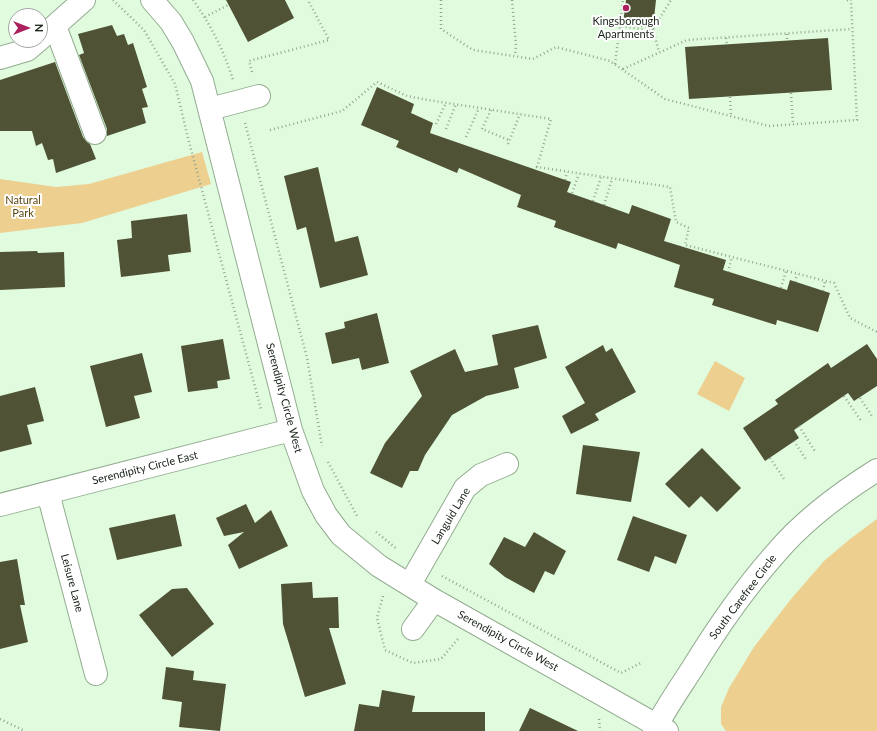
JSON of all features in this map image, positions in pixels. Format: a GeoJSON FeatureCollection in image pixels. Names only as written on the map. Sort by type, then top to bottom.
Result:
{"type":"FeatureCollection","features":[{"type":"Feature","properties":{"kind":"street"},"geometry":{"type":"LineString","coordinates":[[48,32],[84,0]]}},
{"type":"Feature","properties":{"kind":"street","name":"Serendipity Circle West"},"geometry":{"type":"LineString","coordinates":[[152,0],[171,22],[183,42],[202,81],[210,109],[281,433],[326,515],[341,535],[379,566],[434,600],[659,729]]}},
{"type":"Feature","properties":{"kind":"street"},"geometry":{"type":"LineString","coordinates":[[48,43],[95,133]]}},
{"type":"Feature","properties":{"kind":"street"},"geometry":{"type":"LineString","coordinates":[[0,58],[29,48]]}},
{"type":"Feature","properties":{"kind":"street"},"geometry":{"type":"LineString","coordinates":[[210,109],[259,96]]}},
{"type":"Feature","properties":{"kind":"street","name":"Serendipity Circle East"},"geometry":{"type":"LineString","coordinates":[[0,505],[281,433]]}},
{"type":"Feature","properties":{"kind":"street","name":"Languid Lane"},"geometry":{"type":"LineString","coordinates":[[410,584],[465,488],[481,475],[507,464]]}},
{"type":"Feature","properties":{"kind":"street","name":"South Carefree Circle"},"geometry":{"type":"LineString","coordinates":[[659,729],[715,633],[744,592],[776,552],[808,521],[877,470]]}},
{"type":"Feature","properties":{"kind":"street","name":"Leisure Lane"},"geometry":{"type":"LineString","coordinates":[[48,493],[96,674]]}},
{"type":"Feature","properties":{"kind":"street"},"geometry":{"type":"LineString","coordinates":[[413,629],[434,600]]}},
{"type":"Feature","properties":{"kind":"path"},"geometry":{"type":"LineString","coordinates":[[114,0],[144,30],[175,84],[260,408],[281,433]]}},
{"type":"Feature","properties":{"kind":"path"},"geometry":{"type":"LineString","coordinates":[[193,0],[205,17],[222,48],[235,85]]}},
{"type":"Feature","properties":{"kind":"path"},"geometry":{"type":"LineString","coordinates":[[252,72],[249,61],[329,40],[308,0]]}},
{"type":"Feature","properties":{"kind":"path"},"geometry":{"type":"LineString","coordinates":[[441,0],[441,29],[473,50],[533,59],[556,47],[610,61],[665,99],[769,126],[857,120],[851,0],[846,0]]}},
{"type":"Feature","properties":{"kind":"path"},"geometry":{"type":"LineString","coordinates":[[512,0],[516,45],[515,56]]}},
{"type":"Feature","properties":{"kind":"path"},"geometry":{"type":"LineString","coordinates":[[615,64],[623,0]]}},
{"type":"Feature","properties":{"kind":"path"},"geometry":{"type":"LineString","coordinates":[[659,52],[653,29],[671,0]]}},
{"type":"Feature","properties":{"kind":"path"},"geometry":{"type":"LineString","coordinates":[[205,17],[228,5]]}},
{"type":"Feature","properties":{"kind":"path"},"geometry":{"type":"LineString","coordinates":[[620,26],[650,30],[653,29]]}},
{"type":"Feature","properties":{"kind":"path"},"geometry":{"type":"LineString","coordinates":[[622,69],[686,40],[852,29]]}},
{"type":"Feature","properties":{"kind":"path"},"geometry":{"type":"LineString","coordinates":[[787,34],[787,41]]}},
{"type":"Feature","properties":{"kind":"path"},"geometry":{"type":"LineString","coordinates":[[726,38],[727,45]]}},
{"type":"Feature","properties":{"kind":"path"},"geometry":{"type":"LineString","coordinates":[[270,130],[342,111],[377,82],[407,96],[551,119],[537,167],[670,187],[676,222],[689,228],[685,244],[834,283],[850,318],[877,332]]}},
{"type":"Feature","properties":{"kind":"path"},"geometry":{"type":"LineString","coordinates":[[791,93],[793,124]]}},
{"type":"Feature","properties":{"kind":"path"},"geometry":{"type":"LineString","coordinates":[[730,97],[731,116]]}},
{"type":"Feature","properties":{"kind":"path"},"geometry":{"type":"LineString","coordinates":[[436,124],[446,103]]}},
{"type":"Feature","properties":{"kind":"path"},"geometry":{"type":"LineString","coordinates":[[446,129],[456,104]]}},
{"type":"Feature","properties":{"kind":"path"},"geometry":{"type":"LineString","coordinates":[[466,137],[479,108]]}},
{"type":"Feature","properties":{"kind":"path"},"geometry":{"type":"LineString","coordinates":[[491,110],[482,129],[509,140]]}},
{"type":"Feature","properties":{"kind":"path"},"geometry":{"type":"LineString","coordinates":[[508,144],[520,114]]}},
{"type":"Feature","properties":{"kind":"path"},"geometry":{"type":"LineString","coordinates":[[243,117],[307,358],[324,453]]}},
{"type":"Feature","properties":{"kind":"path"},"geometry":{"type":"LineString","coordinates":[[564,180],[567,172]]}},
{"type":"Feature","properties":{"kind":"path"},"geometry":{"type":"LineString","coordinates":[[572,193],[579,174]]}},
{"type":"Feature","properties":{"kind":"path"},"geometry":{"type":"LineString","coordinates":[[593,201],[601,177]]}},
{"type":"Feature","properties":{"kind":"path"},"geometry":{"type":"LineString","coordinates":[[604,205],[612,179]]}},
{"type":"Feature","properties":{"kind":"path"},"geometry":{"type":"LineString","coordinates":[[728,272],[732,257]]}},
{"type":"Feature","properties":{"kind":"path"},"geometry":{"type":"LineString","coordinates":[[781,288],[786,271]]}},
{"type":"Feature","properties":{"kind":"path"},"geometry":{"type":"LineString","coordinates":[[795,282],[797,274]]}},
{"type":"Feature","properties":{"kind":"path"},"geometry":{"type":"LineString","coordinates":[[823,291],[825,281]]}},
{"type":"Feature","properties":{"kind":"path"},"geometry":{"type":"LineString","coordinates":[[844,396],[862,422]]}},
{"type":"Feature","properties":{"kind":"path"},"geometry":{"type":"LineString","coordinates":[[860,398],[872,416]]}},
{"type":"Feature","properties":{"kind":"path"},"geometry":{"type":"LineString","coordinates":[[799,426],[816,453]]}},
{"type":"Feature","properties":{"kind":"path"},"geometry":{"type":"LineString","coordinates":[[794,441],[807,461]]}},
{"type":"Feature","properties":{"kind":"path"},"geometry":{"type":"LineString","coordinates":[[770,458],[784,479]]}},
{"type":"Feature","properties":{"kind":"path"},"geometry":{"type":"LineString","coordinates":[[327,460],[358,518],[364,522]]}},
{"type":"Feature","properties":{"kind":"path"},"geometry":{"type":"LineString","coordinates":[[375,531],[396,548],[443,577],[621,673],[641,663]]}},
{"type":"Feature","properties":{"kind":"path"},"geometry":{"type":"LineString","coordinates":[[378,591],[383,596],[377,618],[385,650],[413,663],[441,659],[461,636]]}},
{"type":"Feature","properties":{"kind":"path"},"geometry":{"type":"LineString","coordinates":[[599,718],[600,731]]}},
{"type":"Feature","properties":{"kind":"path"},"geometry":{"type":"LineString","coordinates":[[0,719],[26,731]]}},
{"type":"Feature","properties":{"kind":"green space","name":"Natural Park"},"geometry":{"type":"Polygon","coordinates":[[[202,152],[211,184],[82,223],[0,233],[0,179],[56,187],[89,184],[202,152]]]}},
{"type":"Feature","properties":{"kind":"green space"},"geometry":{"type":"Polygon","coordinates":[[[715,361],[745,378],[729,411],[697,394],[715,361]]]}},
{"type":"Feature","properties":{"kind":"green space"},"geometry":{"type":"Polygon","coordinates":[[[877,519],[877,731],[726,731],[721,724],[721,707],[729,688],[754,647],[791,599],[824,561],[877,519]]]}},
{"type":"Feature","properties":{"kind":"building"},"geometry":{"type":"Polygon","coordinates":[[[226,0],[285,0],[294,18],[248,42],[226,0]]]}},
{"type":"Feature","properties":{"kind":"building"},"geometry":{"type":"Polygon","coordinates":[[[626,0],[656,0],[653,28],[623,24],[626,0]]]}},
{"type":"Feature","properties":{"kind":"building"},"geometry":{"type":"Polygon","coordinates":[[[112,25],[117,36],[124,34],[128,45],[133,43],[147,87],[142,89],[148,107],[142,108],[146,123],[107,136],[107,129],[79,55],[84,53],[78,34],[112,25]]]}},
{"type":"Feature","properties":{"kind":"building"},"geometry":{"type":"Polygon","coordinates":[[[828,38],[832,90],[689,99],[685,47],[828,38]]]}},
{"type":"Feature","properties":{"kind":"building"},"geometry":{"type":"Polygon","coordinates":[[[55,62],[83,137],[90,144],[96,159],[56,173],[53,159],[48,160],[42,143],[36,146],[32,131],[0,131],[0,80],[55,62]]]}},
{"type":"Feature","properties":{"kind":"building"},"geometry":{"type":"Polygon","coordinates":[[[377,87],[414,104],[411,113],[433,123],[430,133],[571,182],[567,192],[629,214],[632,205],[671,219],[664,241],[726,260],[723,270],[787,290],[790,280],[830,293],[818,332],[777,320],[776,325],[712,305],[714,299],[674,287],[680,265],[618,243],[616,249],[554,227],[556,221],[517,207],[521,195],[459,168],[457,173],[396,147],[399,141],[361,125],[377,87]]]}},
{"type":"Feature","properties":{"kind":"building"},"geometry":{"type":"Polygon","coordinates":[[[318,167],[335,242],[358,236],[368,275],[320,288],[306,227],[297,230],[284,176],[318,167]]]}},
{"type":"Feature","properties":{"kind":"building"},"geometry":{"type":"Polygon","coordinates":[[[187,214],[191,252],[168,255],[170,271],[121,277],[117,240],[132,238],[131,221],[187,214]]]}},
{"type":"Feature","properties":{"kind":"building"},"geometry":{"type":"Polygon","coordinates":[[[37,251],[38,253],[64,252],[65,287],[0,290],[0,252],[37,251]]]}},
{"type":"Feature","properties":{"kind":"building"},"geometry":{"type":"Polygon","coordinates":[[[377,313],[389,363],[362,370],[359,358],[332,364],[325,333],[345,328],[344,322],[377,313]]]}},
{"type":"Feature","properties":{"kind":"building"},"geometry":{"type":"Polygon","coordinates":[[[538,325],[547,358],[514,368],[519,388],[486,396],[452,415],[425,455],[418,471],[410,471],[402,488],[370,473],[385,443],[422,396],[410,371],[455,349],[465,372],[498,365],[492,335],[538,325]]]}},
{"type":"Feature","properties":{"kind":"building"},"geometry":{"type":"Polygon","coordinates":[[[223,339],[230,379],[217,381],[218,388],[188,392],[181,346],[223,339]]]}},
{"type":"Feature","properties":{"kind":"building"},"geometry":{"type":"Polygon","coordinates":[[[867,344],[877,359],[877,386],[854,401],[848,393],[794,430],[799,438],[765,461],[743,428],[778,404],[775,400],[828,363],[831,368],[867,344]]]}},
{"type":"Feature","properties":{"kind":"building"},"geometry":{"type":"Polygon","coordinates":[[[603,345],[606,352],[612,348],[636,392],[595,414],[599,420],[571,434],[562,416],[585,403],[565,367],[603,345]]]}},
{"type":"Feature","properties":{"kind":"building"},"geometry":{"type":"Polygon","coordinates":[[[142,353],[152,392],[134,396],[140,418],[106,427],[90,366],[142,353]]]}},
{"type":"Feature","properties":{"kind":"building"},"geometry":{"type":"Polygon","coordinates":[[[35,387],[44,421],[27,425],[32,444],[0,452],[0,396],[35,387]]]}},
{"type":"Feature","properties":{"kind":"building"},"geometry":{"type":"Polygon","coordinates":[[[583,445],[640,452],[631,502],[576,494],[583,445]]]}},
{"type":"Feature","properties":{"kind":"building"},"geometry":{"type":"Polygon","coordinates":[[[702,448],[741,488],[717,512],[701,496],[689,508],[665,484],[702,448]]]}},
{"type":"Feature","properties":{"kind":"building"},"geometry":{"type":"Polygon","coordinates":[[[246,504],[255,523],[271,510],[288,546],[239,569],[228,545],[244,532],[224,536],[216,518],[246,504]]]}},
{"type":"Feature","properties":{"kind":"building"},"geometry":{"type":"Polygon","coordinates":[[[175,514],[182,546],[117,560],[109,528],[175,514]]]}},
{"type":"Feature","properties":{"kind":"building"},"geometry":{"type":"Polygon","coordinates":[[[633,516],[687,535],[676,564],[655,556],[649,572],[617,560],[633,516]]]}},
{"type":"Feature","properties":{"kind":"building"},"geometry":{"type":"Polygon","coordinates":[[[534,532],[566,551],[554,575],[545,571],[534,593],[505,577],[489,564],[504,537],[525,547],[534,532]]]}},
{"type":"Feature","properties":{"kind":"building"},"geometry":{"type":"Polygon","coordinates":[[[17,559],[25,605],[20,605],[28,642],[0,649],[0,562],[17,559]]]}},
{"type":"Feature","properties":{"kind":"building"},"geometry":{"type":"Polygon","coordinates":[[[312,582],[313,598],[338,597],[339,628],[329,628],[346,684],[305,697],[283,624],[281,584],[312,582]]]}},
{"type":"Feature","properties":{"kind":"building"},"geometry":{"type":"Polygon","coordinates":[[[187,588],[214,624],[172,657],[139,615],[172,589],[187,588]]]}},
{"type":"Feature","properties":{"kind":"building"},"geometry":{"type":"Polygon","coordinates":[[[166,667],[194,671],[193,680],[226,684],[220,731],[179,727],[182,702],[162,699],[166,667]]]}},
{"type":"Feature","properties":{"kind":"building"},"geometry":{"type":"Polygon","coordinates":[[[382,690],[415,696],[412,712],[485,712],[485,731],[354,731],[359,704],[379,707],[382,690]]]}},
{"type":"Feature","properties":{"kind":"building"},"geometry":{"type":"Polygon","coordinates":[[[530,708],[578,731],[519,731],[530,708]]]}},
{"type":"Feature","properties":{"kind":"place","name":"Kingsborough Apartments"},"geometry":{"type":"Point","coordinates":[626,8]}}]}
